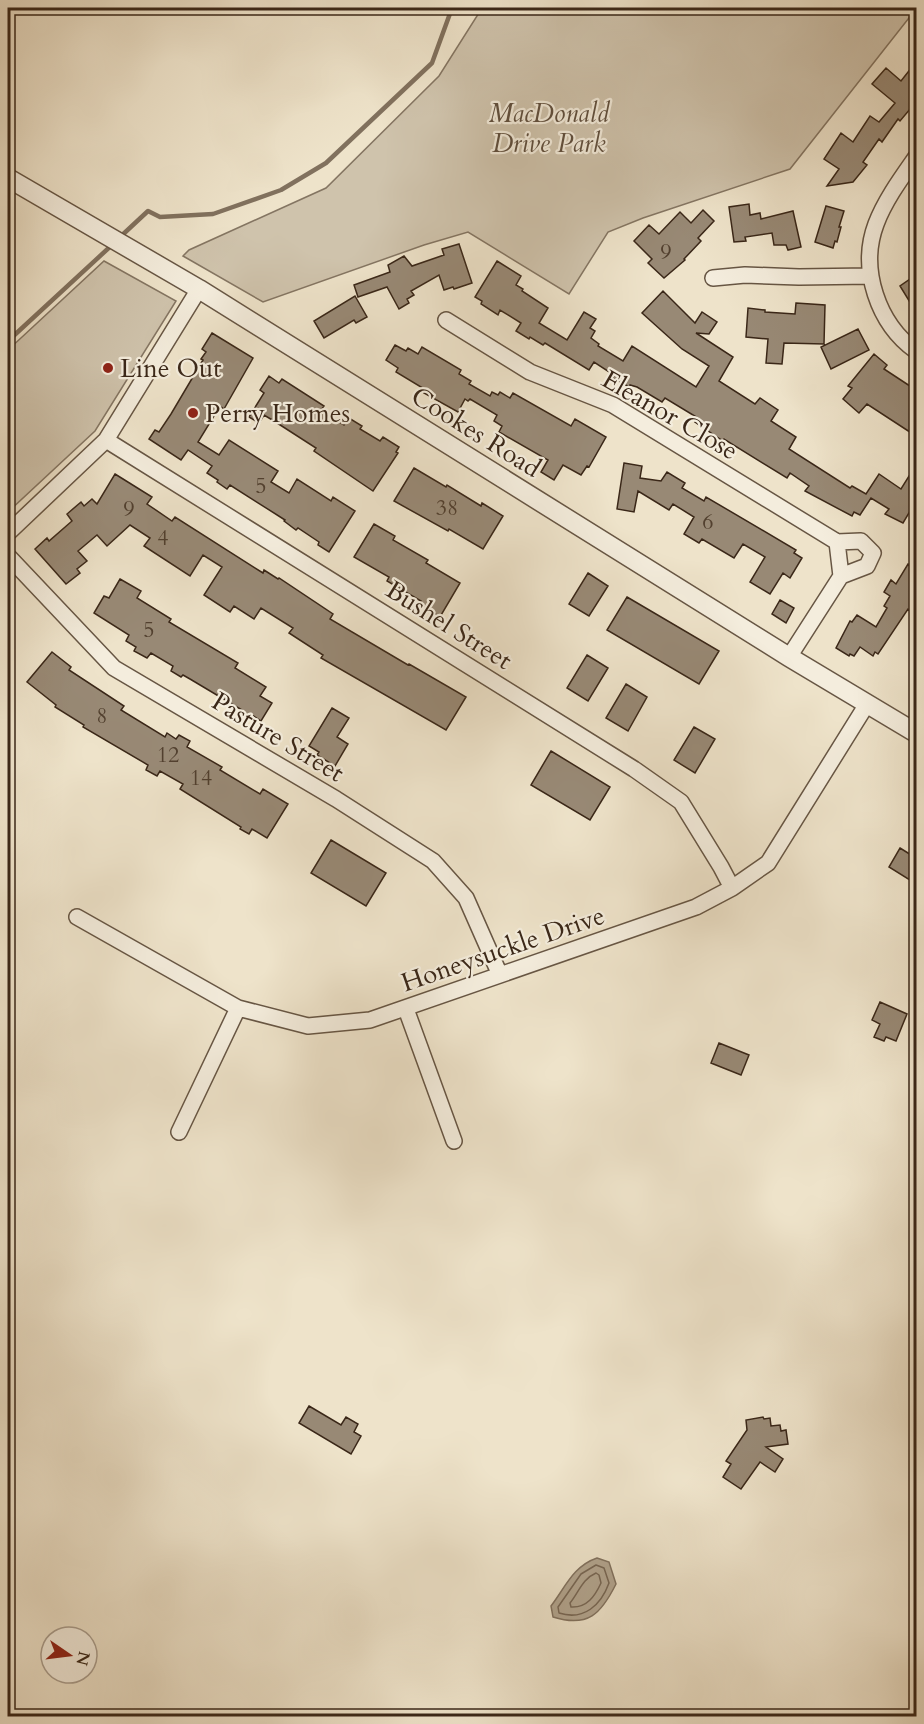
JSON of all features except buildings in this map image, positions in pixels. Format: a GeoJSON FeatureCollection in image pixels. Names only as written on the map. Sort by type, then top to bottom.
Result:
{"type":"FeatureCollection","features":[{"type":"Feature","properties":{"kind":"street"},"geometry":{"type":"LineString","coordinates":[[916,157],[886,205],[876,225],[870,249],[870,276],[877,300],[889,323],[908,346],[916,351]]}},
{"type":"Feature","properties":{"kind":"street","name":"Cookes Road"},"geometry":{"type":"LineString","coordinates":[[8,178],[199,289],[789,657],[916,733]]}},
{"type":"Feature","properties":{"kind":"street"},"geometry":{"type":"LineString","coordinates":[[712,278],[745,275],[799,278],[870,276]]}},
{"type":"Feature","properties":{"kind":"street"},"geometry":{"type":"LineString","coordinates":[[8,533],[106,440],[199,289]]}},
{"type":"Feature","properties":{"kind":"street","name":"Eleanor Close"},"geometry":{"type":"LineString","coordinates":[[446,320],[530,372],[613,405],[837,542],[861,541],[873,553],[867,566],[841,576]]}},
{"type":"Feature","properties":{"kind":"street","name":"Bushel Street"},"geometry":{"type":"LineString","coordinates":[[106,440],[634,769],[681,802],[732,888]]}},
{"type":"Feature","properties":{"kind":"street"},"geometry":{"type":"LineString","coordinates":[[789,657],[841,576],[837,542]]}},
{"type":"Feature","properties":{"kind":"street","name":"Pasture Street"},"geometry":{"type":"LineString","coordinates":[[8,556],[114,668],[336,799],[433,861],[466,898],[500,975]]}},
{"type":"Feature","properties":{"kind":"street","name":"Honeysuckle Drive"},"geometry":{"type":"LineString","coordinates":[[77,917],[238,1008],[308,1026],[370,1020],[696,907],[732,888],[768,863],[867,704]]}},
{"type":"Feature","properties":{"kind":"street"},"geometry":{"type":"LineString","coordinates":[[179,1132],[203,1077],[238,1008]]}},
{"type":"Feature","properties":{"kind":"street"},"geometry":{"type":"LineString","coordinates":[[406,1009],[454,1141]]}},
{"type":"Feature","properties":{"kind":"green space","name":"MacDonald Drive Park"},"geometry":{"type":"Polygon","coordinates":[[[482,8],[916,9],[790,169],[608,232],[569,294],[468,232],[424,245],[263,302],[183,256],[189,250],[326,188],[439,76],[482,8]]]}},
{"type":"Feature","properties":{"kind":"green space"},"geometry":{"type":"Polygon","coordinates":[[[104,261],[176,301],[95,431],[8,512],[8,350],[104,261]]]}},
{"type":"Feature","properties":{"kind":"water"},"geometry":{"type":"Polygon","coordinates":[[[597,1558],[609,1562],[616,1584],[605,1603],[599,1611],[584,1619],[576,1621],[553,1617],[551,1606],[570,1578],[582,1566],[597,1558]]]}},
{"type":"Feature","properties":{"kind":"waterway"},"geometry":{"type":"LineString","coordinates":[[119,238],[148,211],[160,217],[213,214],[281,190],[326,163],[432,63],[452,8]]}},
{"type":"Feature","properties":{"kind":"waterway"},"geometry":{"type":"LineString","coordinates":[[8,341],[113,244]]}},
{"type":"Feature","properties":{"kind":"place","name":"Line Out"},"geometry":{"type":"Point","coordinates":[108,368]}},
{"type":"Feature","properties":{"kind":"place","name":"Perry Homes"},"geometry":{"type":"Point","coordinates":[193,413]}}]}
